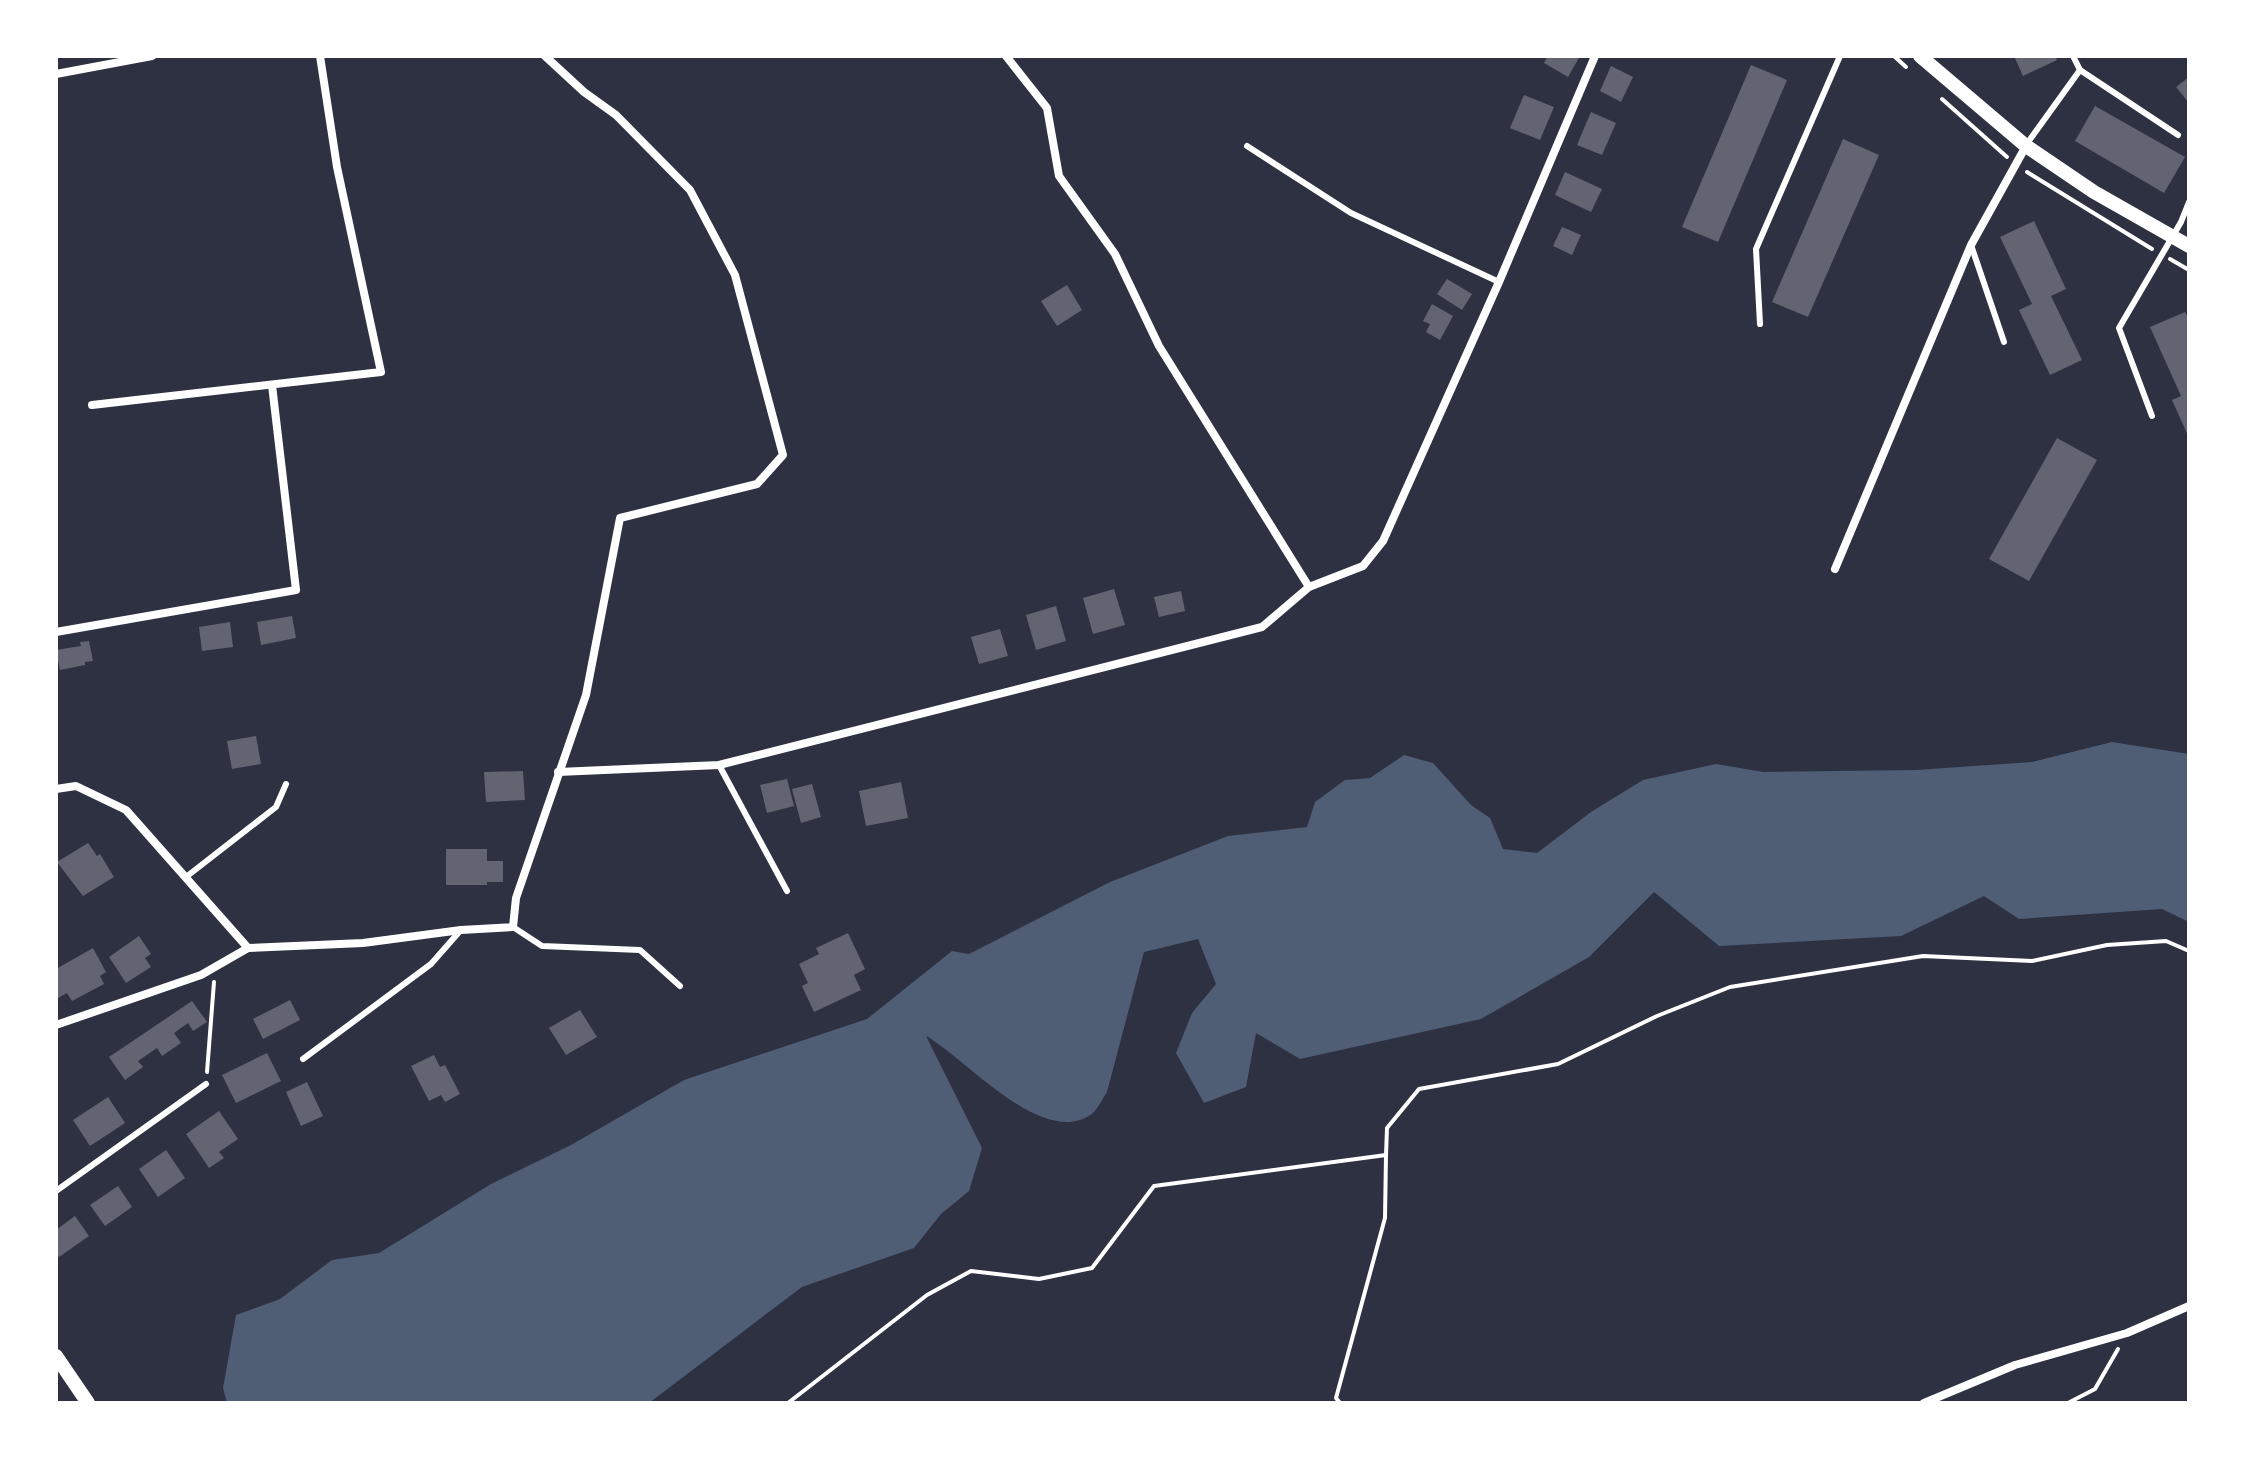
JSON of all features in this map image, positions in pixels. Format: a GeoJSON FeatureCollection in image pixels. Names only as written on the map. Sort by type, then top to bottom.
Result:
{"type":"FeatureCollection","features":[{"type":"Feature","properties":{"kind":"street"},"geometry":{"type":"LineString","coordinates":[[56,74],[152,56]]}},
{"type":"Feature","properties":{"kind":"street"},"geometry":{"type":"LineString","coordinates":[[92,405],[381,372],[337,167],[320,56]]}},
{"type":"Feature","properties":{"kind":"street"},"geometry":{"type":"LineString","coordinates":[[56,1025],[201,975],[248,948],[363,943],[461,930],[513,927],[516,898],[586,695],[620,518],[757,484],[783,455],[735,275],[690,190],[616,115],[584,92],[545,56]]}},
{"type":"Feature","properties":{"kind":"street"},"geometry":{"type":"LineString","coordinates":[[1006,56],[1047,108],[1059,176],[1115,254],[1159,346],[1309,587]]}},
{"type":"Feature","properties":{"kind":"street"},"geometry":{"type":"LineString","coordinates":[[558,772],[719,765],[1262,627],[1309,587],[1363,566],[1383,541],[1499,282],[1595,56]]}},
{"type":"Feature","properties":{"kind":"street"},"geometry":{"type":"LineString","coordinates":[[1920,56],[2026,146],[2094,192],[2189,246]]}},
{"type":"Feature","properties":{"kind":"street"},"geometry":{"type":"LineString","coordinates":[[1835,569],[1971,245],[2026,146]]}},
{"type":"Feature","properties":{"kind":"street"},"geometry":{"type":"LineString","coordinates":[[56,632],[296,590],[272,385]]}},
{"type":"Feature","properties":{"kind":"street"},"geometry":{"type":"LineString","coordinates":[[56,789],[76,786],[126,810],[248,948]]}},
{"type":"Feature","properties":{"kind":"street"},"geometry":{"type":"LineString","coordinates":[[1924,1403],[2015,1365],[2127,1333],[2189,1306]]}},
{"type":"Feature","properties":{"kind":"street"},"geometry":{"type":"LineString","coordinates":[[56,1356],[88,1403]]}},
{"type":"Feature","properties":{"kind":"street"},"geometry":{"type":"LineString","coordinates":[[1948,1403],[1952,1393]]}},
{"type":"Feature","properties":{"kind":"lane"},"geometry":{"type":"LineString","coordinates":[[1760,324],[1756,249],[1840,56]]}},
{"type":"Feature","properties":{"kind":"lane"},"geometry":{"type":"LineString","coordinates":[[2073,56],[2080,70],[2178,135]]}},
{"type":"Feature","properties":{"kind":"lane"},"geometry":{"type":"LineString","coordinates":[[2026,146],[2080,70]]}},
{"type":"Feature","properties":{"kind":"lane"},"geometry":{"type":"LineString","coordinates":[[1247,146],[1351,213],[1499,282]]}},
{"type":"Feature","properties":{"kind":"lane"},"geometry":{"type":"LineString","coordinates":[[2152,416],[2119,328],[2189,202]]}},
{"type":"Feature","properties":{"kind":"lane"},"geometry":{"type":"LineString","coordinates":[[1971,245],[2004,342]]}},
{"type":"Feature","properties":{"kind":"lane"},"geometry":{"type":"LineString","coordinates":[[719,765],[787,891]]}},
{"type":"Feature","properties":{"kind":"lane"},"geometry":{"type":"LineString","coordinates":[[186,877],[276,807],[286,784]]}},
{"type":"Feature","properties":{"kind":"lane"},"geometry":{"type":"LineString","coordinates":[[513,927],[542,946],[640,950],[680,986]]}},
{"type":"Feature","properties":{"kind":"lane"},"geometry":{"type":"LineString","coordinates":[[303,1059],[431,964],[461,930]]}},
{"type":"Feature","properties":{"kind":"lane"},"geometry":{"type":"LineString","coordinates":[[56,1191],[206,1084]]}},
{"type":"Feature","properties":{"kind":"path"},"geometry":{"type":"LineString","coordinates":[[1340,1403],[1336,1398],[1385,1218],[1387,1128],[1419,1089],[1558,1064],[1657,1016],[1730,987],[1923,956],[2032,961],[2107,945],[2166,941],[2189,951]]}},
{"type":"Feature","properties":{"kind":"path"},"geometry":{"type":"LineString","coordinates":[[206,1084],[216,967]]}},
{"type":"Feature","properties":{"kind":"path"},"geometry":{"type":"LineString","coordinates":[[788,1403],[927,1295],[971,1271],[1039,1279],[1092,1268],[1154,1186],[1386,1155]]}},
{"type":"Feature","properties":{"kind":"path"},"geometry":{"type":"LineString","coordinates":[[2068,1403],[2095,1389],[2127,1333]]}},
{"type":"Feature","properties":{"kind":"water"},"geometry":{"type":"Polygon","coordinates":[[[2112,742],[2189,754],[2189,922],[2162,909],[2019,919],[1984,896],[1901,936],[1719,946],[1654,892],[1589,957],[1481,1019],[1300,1059],[1256,1033],[1246,1087],[1204,1103],[1176,1053],[1192,1013],[1216,984],[1198,939],[1144,952],[1107,1092],[1093,1113],[1073,1122],[1052,1120],[1029,1111],[926,1036],[982,1148],[969,1191],[941,1214],[914,1248],[802,1287],[649,1403],[227,1403],[223,1388],[236,1315],[280,1299],[332,1260],[379,1253],[491,1184],[571,1145],[684,1080],[867,1019],[952,951],[969,954],[1110,882],[1228,836],[1307,827],[1315,802],[1345,780],[1370,778],[1404,755],[1433,763],[1471,805],[1490,818],[1503,849],[1537,853],[1591,812],[1643,780],[1716,764],[1763,772],[1916,770],[2032,762],[2112,742]]]}},
{"type":"Feature","properties":{"kind":"building"},"geometry":{"type":"Polygon","coordinates":[[[1548,56],[1580,56],[1568,77],[1544,63],[1548,56]]]}},
{"type":"Feature","properties":{"kind":"building"},"geometry":{"type":"Polygon","coordinates":[[[2014,56],[2055,56],[2057,60],[2023,76],[2014,56]]]}},
{"type":"Feature","properties":{"kind":"building"},"geometry":{"type":"Polygon","coordinates":[[[1751,65],[1787,80],[1718,242],[1682,227],[1751,65]]]}},
{"type":"Feature","properties":{"kind":"building"},"geometry":{"type":"Polygon","coordinates":[[[1611,66],[1633,77],[1621,102],[1600,91],[1611,66]]]}},
{"type":"Feature","properties":{"kind":"building"},"geometry":{"type":"Polygon","coordinates":[[[2189,77],[2189,103],[2176,87],[2189,77]]]}},
{"type":"Feature","properties":{"kind":"building"},"geometry":{"type":"Polygon","coordinates":[[[1524,95],[1554,107],[1540,140],[1510,128],[1524,95]]]}},
{"type":"Feature","properties":{"kind":"building"},"geometry":{"type":"Polygon","coordinates":[[[2095,106],[2185,157],[2164,193],[2075,141],[2095,106]]]}},
{"type":"Feature","properties":{"kind":"building"},"geometry":{"type":"Polygon","coordinates":[[[1591,112],[1616,123],[1602,155],[1577,145],[1591,112]]]}},
{"type":"Feature","properties":{"kind":"building"},"geometry":{"type":"Polygon","coordinates":[[[1843,139],[1879,155],[1808,317],[1772,302],[1843,139]]]}},
{"type":"Feature","properties":{"kind":"building"},"geometry":{"type":"Polygon","coordinates":[[[1565,172],[1602,189],[1591,212],[1555,195],[1565,172]]]}},
{"type":"Feature","properties":{"kind":"building"},"geometry":{"type":"Polygon","coordinates":[[[2034,221],[2066,289],[2051,296],[2082,360],[2050,375],[2019,310],[2032,304],[2000,237],[2034,221]]]}},
{"type":"Feature","properties":{"kind":"building"},"geometry":{"type":"Polygon","coordinates":[[[1562,227],[1581,235],[1572,255],[1553,246],[1562,227]]]}},
{"type":"Feature","properties":{"kind":"building"},"geometry":{"type":"Polygon","coordinates":[[[1447,279],[1472,294],[1462,310],[1437,294],[1447,279]]]}},
{"type":"Feature","properties":{"kind":"building"},"geometry":{"type":"Polygon","coordinates":[[[1067,285],[1082,310],[1057,326],[1041,301],[1067,285]]]}},
{"type":"Feature","properties":{"kind":"building"},"geometry":{"type":"Polygon","coordinates":[[[1432,304],[1453,316],[1440,340],[1426,332],[1430,324],[1423,321],[1432,304]]]}},
{"type":"Feature","properties":{"kind":"building"},"geometry":{"type":"Polygon","coordinates":[[[2185,312],[2189,320],[2189,438],[2172,400],[2181,396],[2150,327],[2185,312]]]}},
{"type":"Feature","properties":{"kind":"building"},"geometry":{"type":"Polygon","coordinates":[[[2057,438],[2097,460],[2029,581],[1989,559],[2057,438]]]}},
{"type":"Feature","properties":{"kind":"building"},"geometry":{"type":"Polygon","coordinates":[[[1114,589],[1125,625],[1093,634],[1083,598],[1114,589]]]}},
{"type":"Feature","properties":{"kind":"building"},"geometry":{"type":"Polygon","coordinates":[[[1181,591],[1185,611],[1159,617],[1154,597],[1181,591]]]}},
{"type":"Feature","properties":{"kind":"building"},"geometry":{"type":"Polygon","coordinates":[[[1056,606],[1066,641],[1036,650],[1026,615],[1056,606]]]}},
{"type":"Feature","properties":{"kind":"building"},"geometry":{"type":"Polygon","coordinates":[[[292,616],[296,638],[261,645],[257,622],[292,616]]]}},
{"type":"Feature","properties":{"kind":"building"},"geometry":{"type":"Polygon","coordinates":[[[230,622],[233,647],[202,651],[199,627],[230,622]]]}},
{"type":"Feature","properties":{"kind":"building"},"geometry":{"type":"Polygon","coordinates":[[[1000,629],[1008,656],[979,664],[971,637],[1000,629]]]}},
{"type":"Feature","properties":{"kind":"building"},"geometry":{"type":"Polygon","coordinates":[[[89,641],[93,661],[60,670],[56,650],[81,646],[80,642],[89,641]]]}},
{"type":"Feature","properties":{"kind":"building"},"geometry":{"type":"Polygon","coordinates":[[[256,736],[261,764],[232,769],[227,741],[256,736]]]}},
{"type":"Feature","properties":{"kind":"building"},"geometry":{"type":"Polygon","coordinates":[[[523,771],[525,800],[486,802],[484,772],[523,771]]]}},
{"type":"Feature","properties":{"kind":"building"},"geometry":{"type":"Polygon","coordinates":[[[787,779],[794,806],[767,813],[760,785],[787,779]]]}},
{"type":"Feature","properties":{"kind":"building"},"geometry":{"type":"Polygon","coordinates":[[[901,782],[908,818],[866,826],[859,791],[901,782]]]}},
{"type":"Feature","properties":{"kind":"building"},"geometry":{"type":"Polygon","coordinates":[[[812,784],[821,817],[801,823],[792,789],[812,784]]]}},
{"type":"Feature","properties":{"kind":"building"},"geometry":{"type":"Polygon","coordinates":[[[88,843],[97,856],[100,854],[114,877],[83,896],[57,862],[88,843]]]}},
{"type":"Feature","properties":{"kind":"building"},"geometry":{"type":"Polygon","coordinates":[[[446,849],[487,849],[487,861],[503,861],[503,882],[446,885],[446,849]]]}},
{"type":"Feature","properties":{"kind":"building"},"geometry":{"type":"Polygon","coordinates":[[[848,933],[865,969],[854,975],[861,990],[814,1012],[802,986],[808,983],[799,964],[819,954],[816,948],[848,933]]]}},
{"type":"Feature","properties":{"kind":"building"},"geometry":{"type":"Polygon","coordinates":[[[139,936],[151,954],[145,958],[151,967],[126,983],[109,957],[139,936]]]}},
{"type":"Feature","properties":{"kind":"building"},"geometry":{"type":"Polygon","coordinates":[[[93,948],[106,972],[100,976],[104,984],[72,1001],[67,993],[58,998],[56,969],[93,948]]]}},
{"type":"Feature","properties":{"kind":"building"},"geometry":{"type":"Polygon","coordinates":[[[290,1000],[300,1020],[263,1039],[253,1019],[290,1000]]]}},
{"type":"Feature","properties":{"kind":"building"},"geometry":{"type":"Polygon","coordinates":[[[192,1001],[207,1022],[193,1031],[188,1023],[174,1033],[181,1043],[162,1056],[157,1048],[138,1061],[143,1067],[125,1080],[109,1057],[192,1001]]]}},
{"type":"Feature","properties":{"kind":"building"},"geometry":{"type":"Polygon","coordinates":[[[580,1010],[597,1037],[566,1055],[549,1028],[580,1010]]]}},
{"type":"Feature","properties":{"kind":"building"},"geometry":{"type":"Polygon","coordinates":[[[267,1053],[281,1081],[236,1103],[222,1075],[267,1053]]]}},
{"type":"Feature","properties":{"kind":"building"},"geometry":{"type":"Polygon","coordinates":[[[434,1055],[440,1067],[445,1065],[460,1094],[445,1102],[441,1095],[429,1101],[411,1066],[434,1055]]]}},
{"type":"Feature","properties":{"kind":"building"},"geometry":{"type":"Polygon","coordinates":[[[307,1082],[323,1116],[301,1126],[286,1092],[307,1082]]]}},
{"type":"Feature","properties":{"kind":"building"},"geometry":{"type":"Polygon","coordinates":[[[108,1097],[125,1123],[90,1146],[73,1120],[108,1097]]]}},
{"type":"Feature","properties":{"kind":"building"},"geometry":{"type":"Polygon","coordinates":[[[219,1111],[238,1139],[219,1152],[224,1158],[209,1168],[186,1134],[219,1111]]]}},
{"type":"Feature","properties":{"kind":"building"},"geometry":{"type":"Polygon","coordinates":[[[166,1150],[185,1178],[158,1197],[139,1169],[166,1150]]]}},
{"type":"Feature","properties":{"kind":"building"},"geometry":{"type":"Polygon","coordinates":[[[118,1186],[132,1207],[105,1226],[90,1205],[118,1186]]]}},
{"type":"Feature","properties":{"kind":"building"},"geometry":{"type":"Polygon","coordinates":[[[75,1216],[89,1236],[59,1257],[56,1252],[56,1230],[75,1216]]]}}]}
